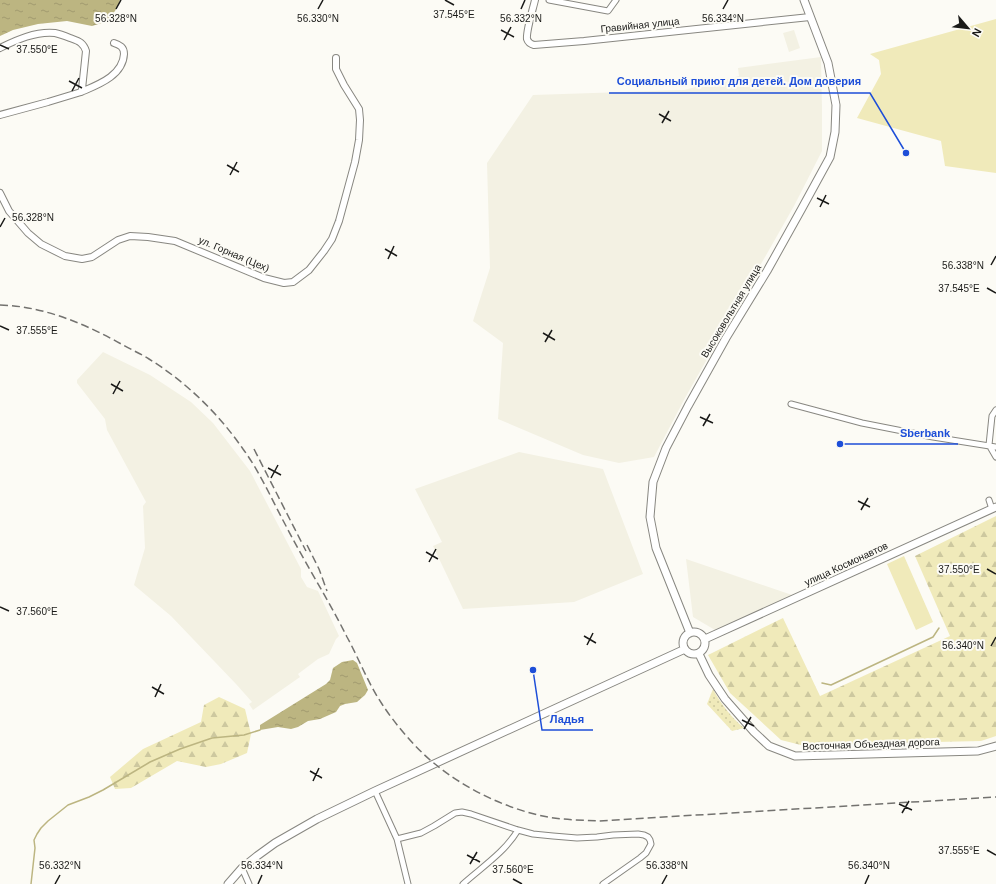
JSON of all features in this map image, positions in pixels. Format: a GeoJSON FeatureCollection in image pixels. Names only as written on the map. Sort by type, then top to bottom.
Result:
{"type":"FeatureCollection","features":[{"type":"Feature","properties":{"kind":"main road","name":"Высоковольтная улица"},"geometry":{"type":"LineString","coordinates":[[690,633],[656,548],[650,516],[653,482],[666,448],[688,406],[726,338],[767,271],[830,157],[835,132],[836,105],[828,63],[804,0]]}},
{"type":"Feature","properties":{"kind":"main road","name":"улица Космонавтов"},"geometry":{"type":"LineString","coordinates":[[705,639],[994,508]]}},
{"type":"Feature","properties":{"kind":"main road"},"geometry":{"type":"LineString","coordinates":[[690,633],[698,633],[705,639],[705,648],[699,654],[691,654],[685,650],[683,644],[684,640],[690,633]]}},
{"type":"Feature","properties":{"kind":"main road"},"geometry":{"type":"LineString","coordinates":[[228,884],[242,868],[276,843],[342,807],[685,650]]}},
{"type":"Feature","properties":{"kind":"main road","name":"Восточная Объездная дорога"},"geometry":{"type":"LineString","coordinates":[[699,654],[709,675],[725,698],[754,732],[769,746],[795,756],[978,750],[996,746]]}},
{"type":"Feature","properties":{"kind":"street","name":"Гравийная улица"},"geometry":{"type":"LineString","coordinates":[[534,0],[527,34],[527,40],[530,44],[534,45],[810,17]]}},
{"type":"Feature","properties":{"kind":"street"},"geometry":{"type":"LineString","coordinates":[[549,0],[608,11],[616,0]]}},
{"type":"Feature","properties":{"kind":"street"},"geometry":{"type":"LineString","coordinates":[[0,48],[34,34],[55,33],[79,41],[84,46],[86,51],[82,89],[80,92]]}},
{"type":"Feature","properties":{"kind":"street"},"geometry":{"type":"LineString","coordinates":[[0,115],[48,102],[100,84],[118,69],[122,62],[124,54],[123,49],[114,44]]}},
{"type":"Feature","properties":{"kind":"street","name":"ул. Горная (Цех)"},"geometry":{"type":"LineString","coordinates":[[0,193],[10,211],[28,233],[41,244],[65,256],[82,259],[92,257],[118,240],[130,236],[148,237],[175,241],[190,246],[264,278],[284,284],[293,282],[309,270],[332,239],[356,162],[359,140],[359,109],[336,69],[336,58]]}},
{"type":"Feature","properties":{"kind":"street"},"geometry":{"type":"LineString","coordinates":[[791,404],[862,423],[933,437],[996,447]]}},
{"type":"Feature","properties":{"kind":"street"},"geometry":{"type":"LineString","coordinates":[[996,410],[992,416],[989,445],[996,456]]}},
{"type":"Feature","properties":{"kind":"street"},"geometry":{"type":"LineString","coordinates":[[989,500],[994,508]]}},
{"type":"Feature","properties":{"kind":"street"},"geometry":{"type":"LineString","coordinates":[[375,791],[397,839],[408,884]]}},
{"type":"Feature","properties":{"kind":"street"},"geometry":{"type":"LineString","coordinates":[[397,839],[420,833],[455,813],[462,812],[518,830],[553,836],[597,837],[638,834],[648,837],[651,844],[646,853],[603,884]]}},
{"type":"Feature","properties":{"kind":"street"},"geometry":{"type":"LineString","coordinates":[[463,884],[503,850],[518,830]]}},
{"type":"Feature","properties":{"kind":"street"},"geometry":{"type":"LineString","coordinates":[[242,868],[249,884]]}},
{"type":"Feature","properties":{"kind":"shaded area"},"geometry":{"type":"Polygon","coordinates":[[[794,30],[800,48],[789,52],[783,33],[794,30]]]}},
{"type":"Feature","properties":{"kind":"shaded area"},"geometry":{"type":"Polygon","coordinates":[[[821,57],[822,151],[794,206],[685,398],[654,457],[619,463],[583,455],[498,419],[503,343],[473,321],[490,268],[487,163],[533,95],[684,90],[739,76],[738,68],[821,57]]]}},
{"type":"Feature","properties":{"kind":"shaded area"},"geometry":{"type":"Polygon","coordinates":[[[103,352],[150,375],[191,402],[213,423],[250,471],[301,569],[301,577],[307,587],[318,591],[339,636],[329,654],[318,659],[298,674],[300,677],[253,710],[249,704],[252,702],[236,684],[171,616],[134,585],[145,548],[143,506],[146,502],[107,430],[105,419],[77,383],[77,380],[103,352]]]}},
{"type":"Feature","properties":{"kind":"shaded area"},"geometry":{"type":"Polygon","coordinates":[[[519,452],[603,469],[643,574],[574,602],[463,609],[433,546],[442,542],[415,489],[519,452]]]}},
{"type":"Feature","properties":{"kind":"shaded area"},"geometry":{"type":"Polygon","coordinates":[[[686,559],[795,596],[715,630],[693,617],[686,559]]]}},
{"type":"Feature","properties":{"kind":"green space"},"geometry":{"type":"Polygon","coordinates":[[[996,19],[996,173],[945,166],[941,141],[857,118],[881,74],[879,60],[870,54],[996,19]]]}},
{"type":"Feature","properties":{"kind":"green space"},"geometry":{"type":"Polygon","coordinates":[[[996,516],[996,736],[981,741],[801,745],[781,740],[730,693],[708,655],[783,618],[820,696],[950,636],[915,556],[996,516]]]}},
{"type":"Feature","properties":{"kind":"green space"},"geometry":{"type":"Polygon","coordinates":[[[904,556],[933,622],[916,630],[887,564],[904,556]]]}},
{"type":"Feature","properties":{"kind":"green space"},"geometry":{"type":"Polygon","coordinates":[[[713,689],[719,700],[735,720],[744,728],[732,731],[707,704],[713,689]]]}},
{"type":"Feature","properties":{"kind":"green space"},"geometry":{"type":"Polygon","coordinates":[[[219,697],[245,709],[251,734],[247,753],[221,764],[206,767],[177,761],[131,788],[115,789],[110,777],[143,749],[201,722],[204,705],[219,697]]]}},
{"type":"Feature","properties":{"kind":"water"},"geometry":{"type":"Polygon","coordinates":[[[0,0],[120,0],[117,8],[108,21],[92,26],[67,21],[38,24],[13,30],[0,36],[0,0]]]}},
{"type":"Feature","properties":{"kind":"water"},"geometry":{"type":"Polygon","coordinates":[[[353,660],[357,663],[368,690],[357,702],[340,706],[336,712],[320,719],[308,721],[298,727],[291,729],[278,727],[260,730],[260,725],[326,684],[330,680],[333,668],[342,662],[353,660]]]}},
{"type":"Feature","properties":{"kind":"waterway"},"geometry":{"type":"LineString","coordinates":[[822,683],[831,685],[933,637],[939,628]]}},
{"type":"Feature","properties":{"kind":"waterway"},"geometry":{"type":"LineString","coordinates":[[31,884],[35,848],[34,840],[41,828],[68,805],[89,797],[150,762],[180,749],[212,738],[244,735],[260,730]]}},
{"type":"Feature","properties":{"kind":"railway"},"geometry":{"type":"LineString","coordinates":[[0,305],[16,306],[48,313],[79,323],[109,337],[163,368],[188,388],[212,411],[233,436],[255,467],[293,540],[340,623],[372,688],[387,712],[406,736],[428,758],[460,782],[488,797],[503,804],[533,814],[548,817],[598,821],[996,797]]}},
{"type":"Feature","properties":{"kind":"railway"},"geometry":{"type":"LineString","coordinates":[[254,449],[306,551]]}},
{"type":"Feature","properties":{"kind":"railway"},"geometry":{"type":"LineString","coordinates":[[307,545],[319,569],[327,591]]}},
{"type":"Feature","properties":{"kind":"place","name":"Социальный приют для детей. Дом доверия"},"geometry":{"type":"Point","coordinates":[906,153]}},
{"type":"Feature","properties":{"kind":"place","name":"Sberbank"},"geometry":{"type":"Point","coordinates":[840,444]}},
{"type":"Feature","properties":{"kind":"place","name":"Ладья"},"geometry":{"type":"Point","coordinates":[533,670]}}]}
